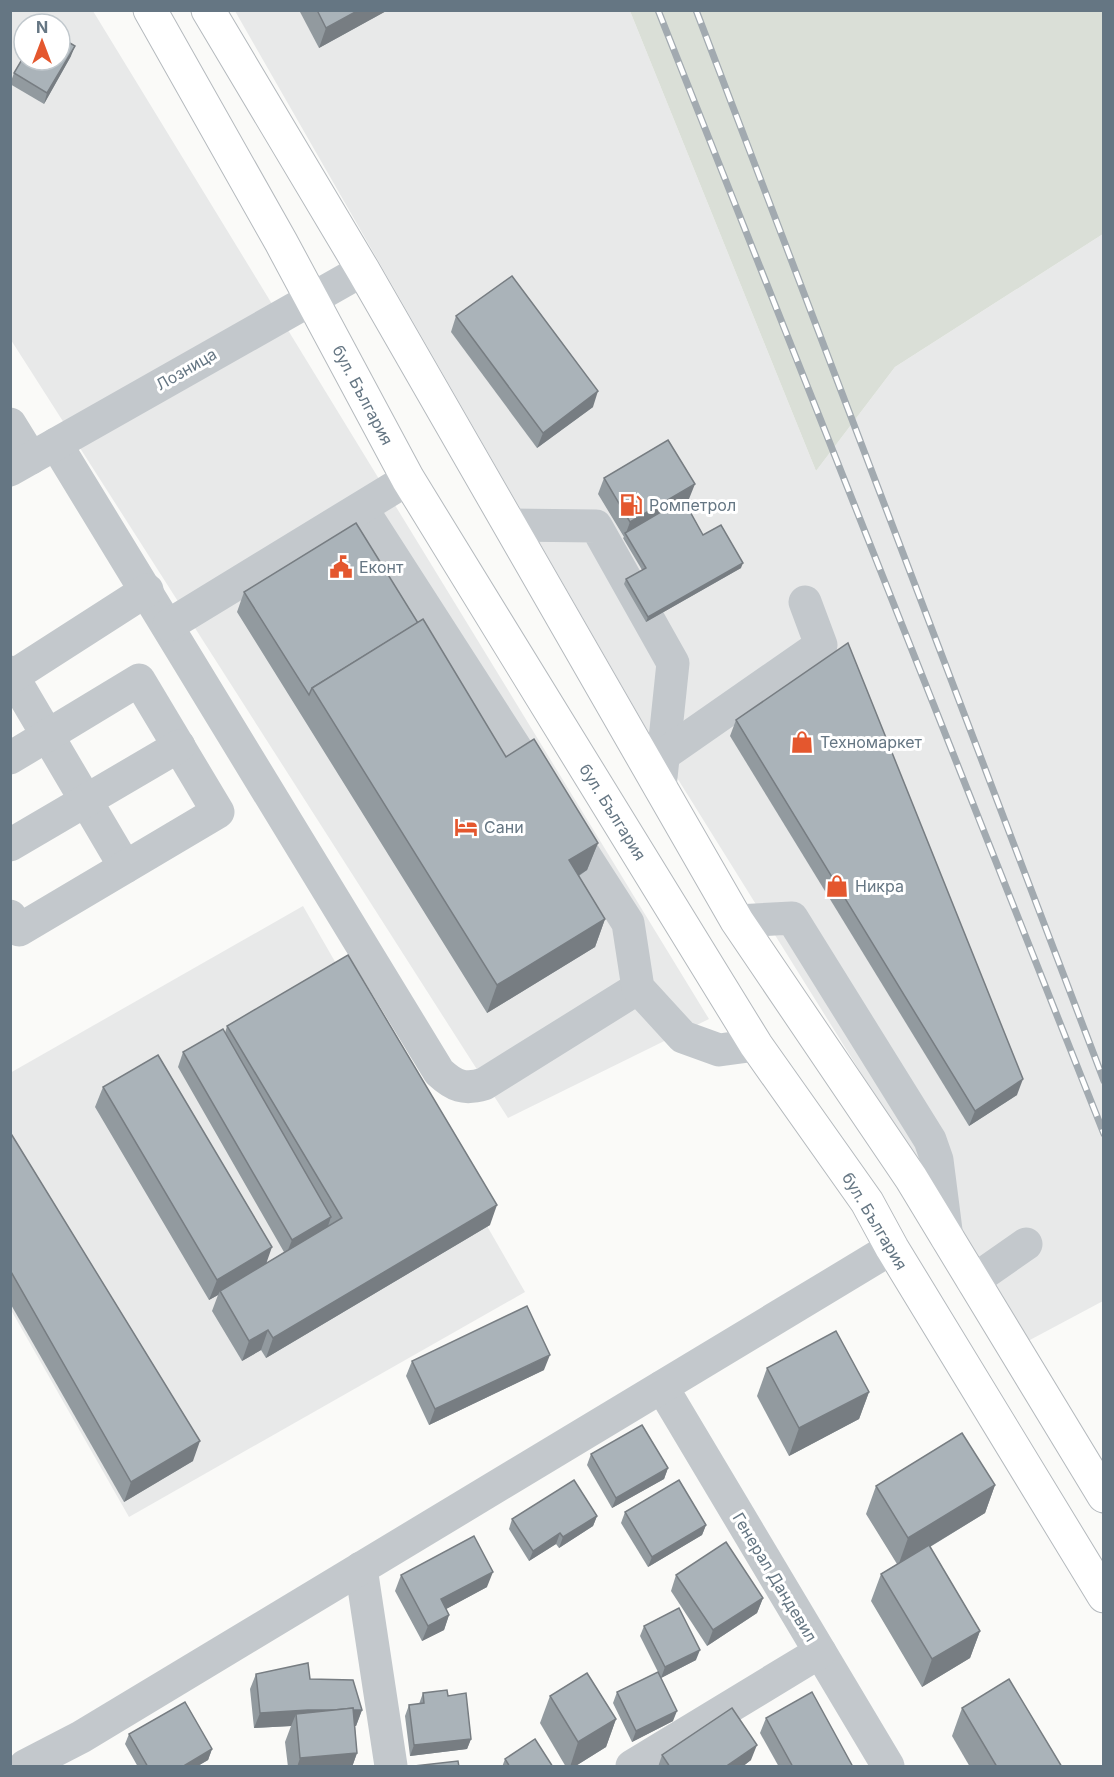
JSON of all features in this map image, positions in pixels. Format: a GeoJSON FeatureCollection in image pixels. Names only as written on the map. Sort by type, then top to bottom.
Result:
{"type":"FeatureCollection","features":[{"type":"Feature","properties":{"kind":"main road","name":"бул. България"},"geometry":{"type":"LineString","coordinates":[[150,10],[311,298],[408,479],[756,1045],[867,1202],[892,1248],[1104,1596]]}},
{"type":"Feature","properties":{"kind":"main road"},"geometry":{"type":"LineString","coordinates":[[208,10],[363,270],[737,921],[911,1178],[1104,1496]]}},
{"type":"Feature","properties":{"kind":"street","name":"Лозница"},"geometry":{"type":"LineString","coordinates":[[32,457],[363,270]]}},
{"type":"Feature","properties":{"kind":"street"},"geometry":{"type":"LineString","coordinates":[[10,424],[32,457],[147,590],[439,1072],[452,1084],[468,1089],[484,1084],[638,988]]}},
{"type":"Feature","properties":{"kind":"street"},"geometry":{"type":"LineString","coordinates":[[169,625],[408,479]]}},
{"type":"Feature","properties":{"kind":"street"},"geometry":{"type":"LineString","coordinates":[[362,509],[628,923],[638,988],[683,1037],[719,1050],[756,1045]]}},
{"type":"Feature","properties":{"kind":"street"},"geometry":{"type":"LineString","coordinates":[[510,525],[596,526],[673,663],[660,787]]}},
{"type":"Feature","properties":{"kind":"street"},"geometry":{"type":"LineString","coordinates":[[125,867],[11,675],[147,590]]}},
{"type":"Feature","properties":{"kind":"street"},"geometry":{"type":"LineString","coordinates":[[663,755],[821,645],[805,602]]}},
{"type":"Feature","properties":{"kind":"street"},"geometry":{"type":"LineString","coordinates":[[10,758],[139,680],[218,812],[19,930],[10,916]]}},
{"type":"Feature","properties":{"kind":"street"},"geometry":{"type":"LineString","coordinates":[[10,845],[178,746]]}},
{"type":"Feature","properties":{"kind":"street"},"geometry":{"type":"LineString","coordinates":[[737,921],[792,918],[930,1140],[937,1160],[947,1238]]}},
{"type":"Feature","properties":{"kind":"street"},"geometry":{"type":"LineString","coordinates":[[973,1281],[1026,1244]]}},
{"type":"Feature","properties":{"kind":"street"},"geometry":{"type":"LineString","coordinates":[[25,1767],[82,1752],[361,1568],[892,1248]]}},
{"type":"Feature","properties":{"kind":"street","name":"Генерал Дандевил"},"geometry":{"type":"LineString","coordinates":[[662,1387],[888,1767]]}},
{"type":"Feature","properties":{"kind":"street"},"geometry":{"type":"LineString","coordinates":[[361,1568],[391,1767]]}},
{"type":"Feature","properties":{"kind":"street"},"geometry":{"type":"LineString","coordinates":[[632,1767],[820,1652]]}},
{"type":"Feature","properties":{"kind":"shaded area"},"geometry":{"type":"Polygon","coordinates":[[[11,11],[93,11],[709,1019],[508,1118],[11,340],[11,11]]]}},
{"type":"Feature","properties":{"kind":"shaded area"},"geometry":{"type":"Polygon","coordinates":[[[235,11],[630,11],[816,471],[895,367],[1103,234],[1103,1301],[1028,1341],[646,728],[235,11]]]}},
{"type":"Feature","properties":{"kind":"shaded area"},"geometry":{"type":"Polygon","coordinates":[[[630,11],[1103,11],[1103,234],[895,367],[816,471],[630,11]]]}},
{"type":"Feature","properties":{"kind":"shaded area"},"geometry":{"type":"Polygon","coordinates":[[[303,906],[525,1292],[129,1517],[11,1310],[10,1073],[303,906]]]}},
{"type":"Feature","properties":{"kind":"building"},"geometry":{"type":"Polygon","coordinates":[[[317,10],[359,10],[326,28],[317,10]]]}},
{"type":"Feature","properties":{"kind":"building"},"geometry":{"type":"Polygon","coordinates":[[[15,72],[60,72],[47,93],[15,72]]]}},
{"type":"Feature","properties":{"kind":"building"},"geometry":{"type":"Polygon","coordinates":[[[512,276],[598,391],[543,433],[456,316],[512,276]]]}},
{"type":"Feature","properties":{"kind":"building"},"geometry":{"type":"Polygon","coordinates":[[[668,440],[695,484],[630,522],[604,478],[668,440]]]}},
{"type":"Feature","properties":{"kind":"building"},"geometry":{"type":"Polygon","coordinates":[[[683,499],[703,535],[721,525],[743,563],[648,617],[626,579],[646,568],[625,533],[683,499]]]}},
{"type":"Feature","properties":{"kind":"building"},"geometry":{"type":"Polygon","coordinates":[[[356,523],[418,623],[312,688],[309,695],[244,592],[356,523]]]}},
{"type":"Feature","properties":{"kind":"building","name":"Сани"},"geometry":{"type":"Polygon","coordinates":[[[423,619],[506,757],[534,739],[598,843],[569,860],[605,919],[497,985],[312,688],[423,619]]]}},
{"type":"Feature","properties":{"kind":"building"},"geometry":{"type":"Polygon","coordinates":[[[848,643],[1023,1079],[975,1111],[736,720],[848,643]]]}},
{"type":"Feature","properties":{"kind":"building"},"geometry":{"type":"Polygon","coordinates":[[[348,955],[497,1205],[273,1338],[268,1330],[249,1341],[220,1291],[342,1218],[227,1026],[348,955]]]}},
{"type":"Feature","properties":{"kind":"building"},"geometry":{"type":"Polygon","coordinates":[[[223,1029],[331,1217],[292,1240],[183,1052],[223,1029]]]}},
{"type":"Feature","properties":{"kind":"building"},"geometry":{"type":"Polygon","coordinates":[[[158,1055],[272,1247],[217,1280],[103,1087],[158,1055]]]}},
{"type":"Feature","properties":{"kind":"building"},"geometry":{"type":"Polygon","coordinates":[[[10,1132],[200,1441],[131,1482],[10,1270],[10,1132]]]}},
{"type":"Feature","properties":{"kind":"building"},"geometry":{"type":"Polygon","coordinates":[[[527,1306],[550,1355],[435,1409],[412,1361],[527,1306]]]}},
{"type":"Feature","properties":{"kind":"building"},"geometry":{"type":"Polygon","coordinates":[[[836,1331],[869,1392],[799,1428],[767,1368],[836,1331]]]}},
{"type":"Feature","properties":{"kind":"building"},"geometry":{"type":"Polygon","coordinates":[[[642,1425],[668,1468],[616,1498],[591,1454],[642,1425]]]}},
{"type":"Feature","properties":{"kind":"building"},"geometry":{"type":"Polygon","coordinates":[[[962,1433],[995,1485],[908,1538],[876,1486],[962,1433]]]}},
{"type":"Feature","properties":{"kind":"building"},"geometry":{"type":"Polygon","coordinates":[[[574,1480],[597,1516],[563,1537],[560,1533],[533,1551],[512,1519],[574,1480]]]}},
{"type":"Feature","properties":{"kind":"building"},"geometry":{"type":"Polygon","coordinates":[[[679,1480],[706,1525],[652,1557],[625,1512],[679,1480]]]}},
{"type":"Feature","properties":{"kind":"building"},"geometry":{"type":"Polygon","coordinates":[[[474,1536],[493,1572],[441,1599],[449,1615],[428,1626],[401,1575],[474,1536]]]}},
{"type":"Feature","properties":{"kind":"building"},"geometry":{"type":"Polygon","coordinates":[[[726,1542],[763,1598],[713,1630],[676,1575],[726,1542]]]}},
{"type":"Feature","properties":{"kind":"building"},"geometry":{"type":"Polygon","coordinates":[[[929,1545],[980,1631],[932,1659],[881,1574],[929,1545]]]}},
{"type":"Feature","properties":{"kind":"building"},"geometry":{"type":"Polygon","coordinates":[[[679,1608],[700,1650],[665,1667],[644,1626],[679,1608]]]}},
{"type":"Feature","properties":{"kind":"building"},"geometry":{"type":"Polygon","coordinates":[[[308,1663],[310,1679],[353,1680],[362,1710],[353,1710],[353,1708],[260,1713],[256,1674],[308,1663]]]}},
{"type":"Feature","properties":{"kind":"building"},"geometry":{"type":"Polygon","coordinates":[[[658,1672],[677,1711],[636,1731],[617,1692],[658,1672]]]}},
{"type":"Feature","properties":{"kind":"building"},"geometry":{"type":"Polygon","coordinates":[[[587,1673],[616,1719],[578,1742],[550,1696],[587,1673]]]}},
{"type":"Feature","properties":{"kind":"building"},"geometry":{"type":"Polygon","coordinates":[[[1009,1679],[1062,1767],[997,1767],[962,1708],[1009,1679]]]}},
{"type":"Feature","properties":{"kind":"building"},"geometry":{"type":"Polygon","coordinates":[[[447,1690],[448,1696],[466,1693],[471,1739],[414,1745],[409,1705],[424,1703],[423,1693],[447,1690]]]}},
{"type":"Feature","properties":{"kind":"building"},"geometry":{"type":"Polygon","coordinates":[[[812,1692],[853,1767],[793,1767],[766,1718],[812,1692]]]}},
{"type":"Feature","properties":{"kind":"building"},"geometry":{"type":"Polygon","coordinates":[[[185,1702],[212,1749],[182,1767],[148,1767],[129,1734],[185,1702]]]}},
{"type":"Feature","properties":{"kind":"building"},"geometry":{"type":"Polygon","coordinates":[[[353,1708],[357,1753],[300,1758],[296,1714],[353,1708]]]}},
{"type":"Feature","properties":{"kind":"building"},"geometry":{"type":"Polygon","coordinates":[[[732,1708],[757,1745],[725,1767],[670,1767],[662,1755],[732,1708]]]}},
{"type":"Feature","properties":{"kind":"building"},"geometry":{"type":"Polygon","coordinates":[[[535,1739],[553,1767],[510,1767],[505,1759],[535,1739]]]}},
{"type":"Feature","properties":{"kind":"building"},"geometry":{"type":"Polygon","coordinates":[[[458,1761],[459,1767],[414,1766],[458,1761]]]}},
{"type":"Feature","properties":{"kind":"railway"},"geometry":{"type":"LineString","coordinates":[[658,10],[1104,1134]]}},
{"type":"Feature","properties":{"kind":"railway"},"geometry":{"type":"LineString","coordinates":[[696,10],[1104,1081]]}},
{"type":"Feature","properties":{"kind":"place","name":"Ромпетрол"},"geometry":{"type":"Point","coordinates":[631,505]}},
{"type":"Feature","properties":{"kind":"place","name":"Еконт"},"geometry":{"type":"Point","coordinates":[341,567]}},
{"type":"Feature","properties":{"kind":"place","name":"Техномаркет"},"geometry":{"type":"Point","coordinates":[802,742]}},
{"type":"Feature","properties":{"kind":"place","name":"Сани"},"geometry":{"type":"Point","coordinates":[466,827]}},
{"type":"Feature","properties":{"kind":"place","name":"Никра"},"geometry":{"type":"Point","coordinates":[837,886]}}]}
